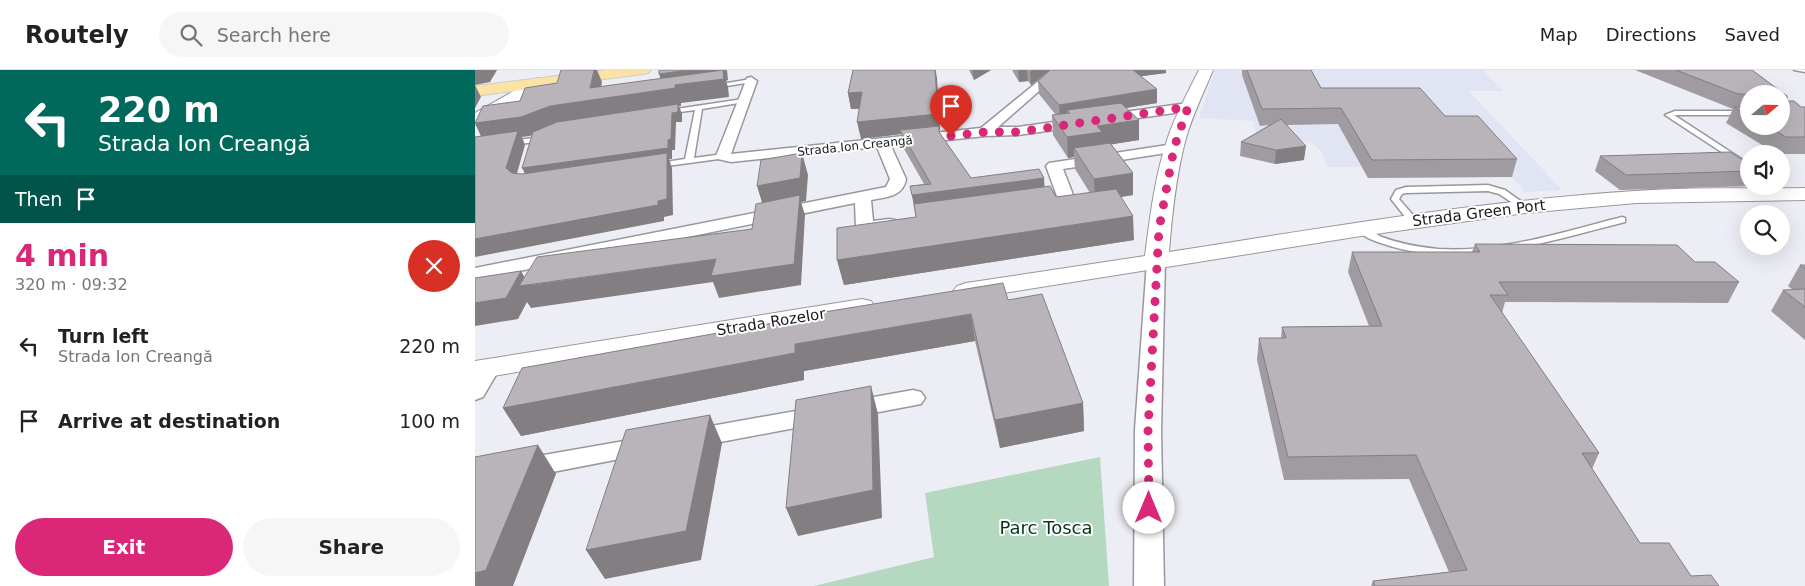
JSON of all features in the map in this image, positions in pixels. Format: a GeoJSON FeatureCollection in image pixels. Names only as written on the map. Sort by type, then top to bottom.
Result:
{"type":"FeatureCollection","features":[{"type":"Feature","properties":{"kind":"main road"},"geometry":{"type":"LineString","coordinates":[[475,86],[603,70]]}},
{"type":"Feature","properties":{"kind":"main road"},"geometry":{"type":"LineString","coordinates":[[475,90],[643,70]]}},
{"type":"Feature","properties":{"kind":"street"},"geometry":{"type":"LineString","coordinates":[[985,132],[1051,75],[1061,70]]}},
{"type":"Feature","properties":{"kind":"street"},"geometry":{"type":"LineString","coordinates":[[1149,586],[1148,430],[1159,229],[1174,148],[1188,107],[1206,70]]}},
{"type":"Feature","properties":{"kind":"street"},"geometry":{"type":"LineString","coordinates":[[727,157],[751,81]]}},
{"type":"Feature","properties":{"kind":"street"},"geometry":{"type":"LineString","coordinates":[[475,120],[537,83]]}},
{"type":"Feature","properties":{"kind":"street","name":"Strada Ion Creangă"},"geometry":{"type":"LineString","coordinates":[[727,157],[985,132],[1018,132],[1188,107]]}},
{"type":"Feature","properties":{"kind":"street"},"geometry":{"type":"LineString","coordinates":[[475,274],[891,191],[897,185],[898,179],[882,143]]}},
{"type":"Feature","properties":{"kind":"street"},"geometry":{"type":"LineString","coordinates":[[1028,205],[1067,200],[1054,166],[1174,148]]}},
{"type":"Feature","properties":{"kind":"street","name":"Strada Green Port"},"geometry":{"type":"LineString","coordinates":[[1156,261],[1361,229],[1525,207],[1636,197],[1740,193]]}},
{"type":"Feature","properties":{"kind":"street"},"geometry":{"type":"LineString","coordinates":[[863,197],[865,228],[903,222]]}},
{"type":"Feature","properties":{"kind":"street"},"geometry":{"type":"LineString","coordinates":[[944,294],[1156,261]]}},
{"type":"Feature","properties":{"kind":"street","name":"Strada Rozelor"},"geometry":{"type":"LineString","coordinates":[[482,369],[885,304]]}},
{"type":"Feature","properties":{"kind":"street"},"geometry":{"type":"LineString","coordinates":[[475,392],[482,369]]}},
{"type":"Feature","properties":{"kind":"street"},"geometry":{"type":"LineString","coordinates":[[475,477],[913,398]]}},
{"type":"Feature","properties":{"kind":"lane"},"geometry":{"type":"LineString","coordinates":[[1797,70],[1805,70]]}},
{"type":"Feature","properties":{"kind":"lane"},"geometry":{"type":"LineString","coordinates":[[703,88],[751,81]]}},
{"type":"Feature","properties":{"kind":"lane"},"geometry":{"type":"LineString","coordinates":[[652,114],[743,102]]}},
{"type":"Feature","properties":{"kind":"lane"},"geometry":{"type":"LineString","coordinates":[[689,161],[699,107]]}},
{"type":"Feature","properties":{"kind":"lane"},"geometry":{"type":"LineString","coordinates":[[1740,113],[1675,113],[1669,115],[1740,162]]}},
{"type":"Feature","properties":{"kind":"lane"},"geometry":{"type":"LineString","coordinates":[[504,144],[536,138],[530,149]]}},
{"type":"Feature","properties":{"kind":"lane","name":"Strada Ion Creangă"},"geometry":{"type":"LineString","coordinates":[[642,168],[727,157]]}},
{"type":"Feature","properties":{"kind":"lane"},"geometry":{"type":"LineString","coordinates":[[1413,222],[1395,199],[1399,192],[1406,190],[1488,188],[1502,192],[1525,207]]}},
{"type":"Feature","properties":{"kind":"lane"},"geometry":{"type":"LineString","coordinates":[[1361,229],[1381,240],[1408,248],[1431,252],[1464,252],[1505,246],[1622,220]]}},
{"type":"Feature","properties":{"kind":"shaded area"},"geometry":{"type":"Polygon","coordinates":[[[1215,70],[1498,70],[1483,71],[1504,91],[1469,91],[1562,190],[1525,192],[1512,177],[1368,178],[1362,167],[1328,167],[1321,151],[1313,144],[1289,137],[1257,136],[1253,121],[1199,118],[1215,70]]]}},
{"type":"Feature","properties":{"kind":"green space","name":"Parc Tosca"},"geometry":{"type":"Polygon","coordinates":[[[1100,457],[1109,586],[814,586],[934,557],[925,493],[1100,457]]]}},
{"type":"Feature","properties":{"kind":"building"},"geometry":{"type":"Polygon","coordinates":[[[561,70],[594,70],[590,88],[723,70],[724,79],[675,85],[675,88],[550,106],[521,117],[475,123],[483,106],[520,101],[525,88],[557,83],[561,70]]]}},
{"type":"Feature","properties":{"kind":"building"},"geometry":{"type":"Polygon","coordinates":[[[659,70],[688,70],[659,74],[659,70]]]}},
{"type":"Feature","properties":{"kind":"building"},"geometry":{"type":"Polygon","coordinates":[[[853,70],[935,70],[938,114],[857,122],[862,92],[848,93],[853,70]]]}},
{"type":"Feature","properties":{"kind":"building"},"geometry":{"type":"Polygon","coordinates":[[[1050,70],[1133,70],[1157,89],[1059,105],[1038,81],[1050,70]]]}},
{"type":"Feature","properties":{"kind":"building"},"geometry":{"type":"Polygon","coordinates":[[[1247,70],[1311,70],[1321,88],[1420,88],[1445,116],[1478,116],[1517,159],[1372,160],[1341,108],[1262,109],[1247,70]]]}},
{"type":"Feature","properties":{"kind":"building"},"geometry":{"type":"Polygon","coordinates":[[[1676,70],[1752,70],[1772,85],[1740,85],[1740,94],[1676,70]]]}},
{"type":"Feature","properties":{"kind":"building"},"geometry":{"type":"Polygon","coordinates":[[[1790,101],[1794,101],[1801,107],[1805,107],[1805,137],[1786,137],[1783,135],[1790,135],[1790,101]]]}},
{"type":"Feature","properties":{"kind":"building"},"geometry":{"type":"Polygon","coordinates":[[[1121,103],[1139,120],[1097,126],[1102,132],[1067,137],[1052,115],[1070,113],[1067,110],[1121,103]]]}},
{"type":"Feature","properties":{"kind":"building"},"geometry":{"type":"Polygon","coordinates":[[[678,104],[678,112],[672,113],[671,139],[668,140],[668,148],[522,168],[533,132],[557,122],[678,104]]]}},
{"type":"Feature","properties":{"kind":"building"},"geometry":{"type":"Polygon","coordinates":[[[1281,119],[1306,146],[1276,150],[1241,142],[1281,119]]]}},
{"type":"Feature","properties":{"kind":"building"},"geometry":{"type":"Polygon","coordinates":[[[939,126],[939,132],[971,178],[1039,169],[1044,178],[912,195],[910,186],[931,184],[900,130],[939,126]]]}},
{"type":"Feature","properties":{"kind":"building"},"geometry":{"type":"Polygon","coordinates":[[[518,131],[506,168],[512,173],[522,174],[667,153],[667,199],[658,201],[658,205],[475,239],[475,137],[518,131]]]}},
{"type":"Feature","properties":{"kind":"building"},"geometry":{"type":"Polygon","coordinates":[[[1110,143],[1133,173],[1094,179],[1074,148],[1110,143]]]}},
{"type":"Feature","properties":{"kind":"building"},"geometry":{"type":"Polygon","coordinates":[[[1730,152],[1740,158],[1740,171],[1626,175],[1600,156],[1730,152]]]}},
{"type":"Feature","properties":{"kind":"building"},"geometry":{"type":"Polygon","coordinates":[[[802,153],[800,178],[757,186],[761,160],[802,153]]]}},
{"type":"Feature","properties":{"kind":"building"},"geometry":{"type":"Polygon","coordinates":[[[1050,186],[1056,197],[1116,189],[1133,216],[837,260],[837,228],[916,217],[914,204],[1050,186]]]}},
{"type":"Feature","properties":{"kind":"building"},"geometry":{"type":"Polygon","coordinates":[[[800,195],[794,264],[711,276],[716,259],[519,286],[537,257],[752,229],[756,204],[800,195]]]}},
{"type":"Feature","properties":{"kind":"building"},"geometry":{"type":"Polygon","coordinates":[[[1475,244],[1677,245],[1695,262],[1715,262],[1739,282],[1499,282],[1508,295],[1490,295],[1599,453],[1582,453],[1640,543],[1669,543],[1691,576],[1711,575],[1719,586],[1375,586],[1373,581],[1467,570],[1416,455],[1288,457],[1259,338],[1286,338],[1282,327],[1382,326],[1352,252],[1480,252],[1475,244]]]}},
{"type":"Feature","properties":{"kind":"building"},"geometry":{"type":"Polygon","coordinates":[[[521,271],[506,298],[475,303],[475,278],[521,271]]]}},
{"type":"Feature","properties":{"kind":"building"},"geometry":{"type":"Polygon","coordinates":[[[1003,283],[1008,300],[1042,294],[1083,403],[995,420],[971,314],[795,344],[795,353],[503,408],[522,368],[824,314],[824,312],[1003,283]]]}},
{"type":"Feature","properties":{"kind":"building"},"geometry":{"type":"Polygon","coordinates":[[[1805,289],[1805,307],[1783,290],[1805,289]]]}},
{"type":"Feature","properties":{"kind":"building"},"geometry":{"type":"Polygon","coordinates":[[[871,386],[873,490],[786,508],[796,400],[871,386]]]}},
{"type":"Feature","properties":{"kind":"building"},"geometry":{"type":"Polygon","coordinates":[[[710,415],[686,531],[586,550],[626,430],[710,415]]]}},
{"type":"Feature","properties":{"kind":"building"},"geometry":{"type":"Polygon","coordinates":[[[538,445],[486,570],[475,573],[475,457],[538,445]]]}},
{"type":"Feature","properties":{"kind":"route"},"geometry":{"type":"LineString","coordinates":[[951,136],[985,132],[1018,132],[1188,107],[1174,148],[1159,229],[1148,430],[1149,508]]}}]}
